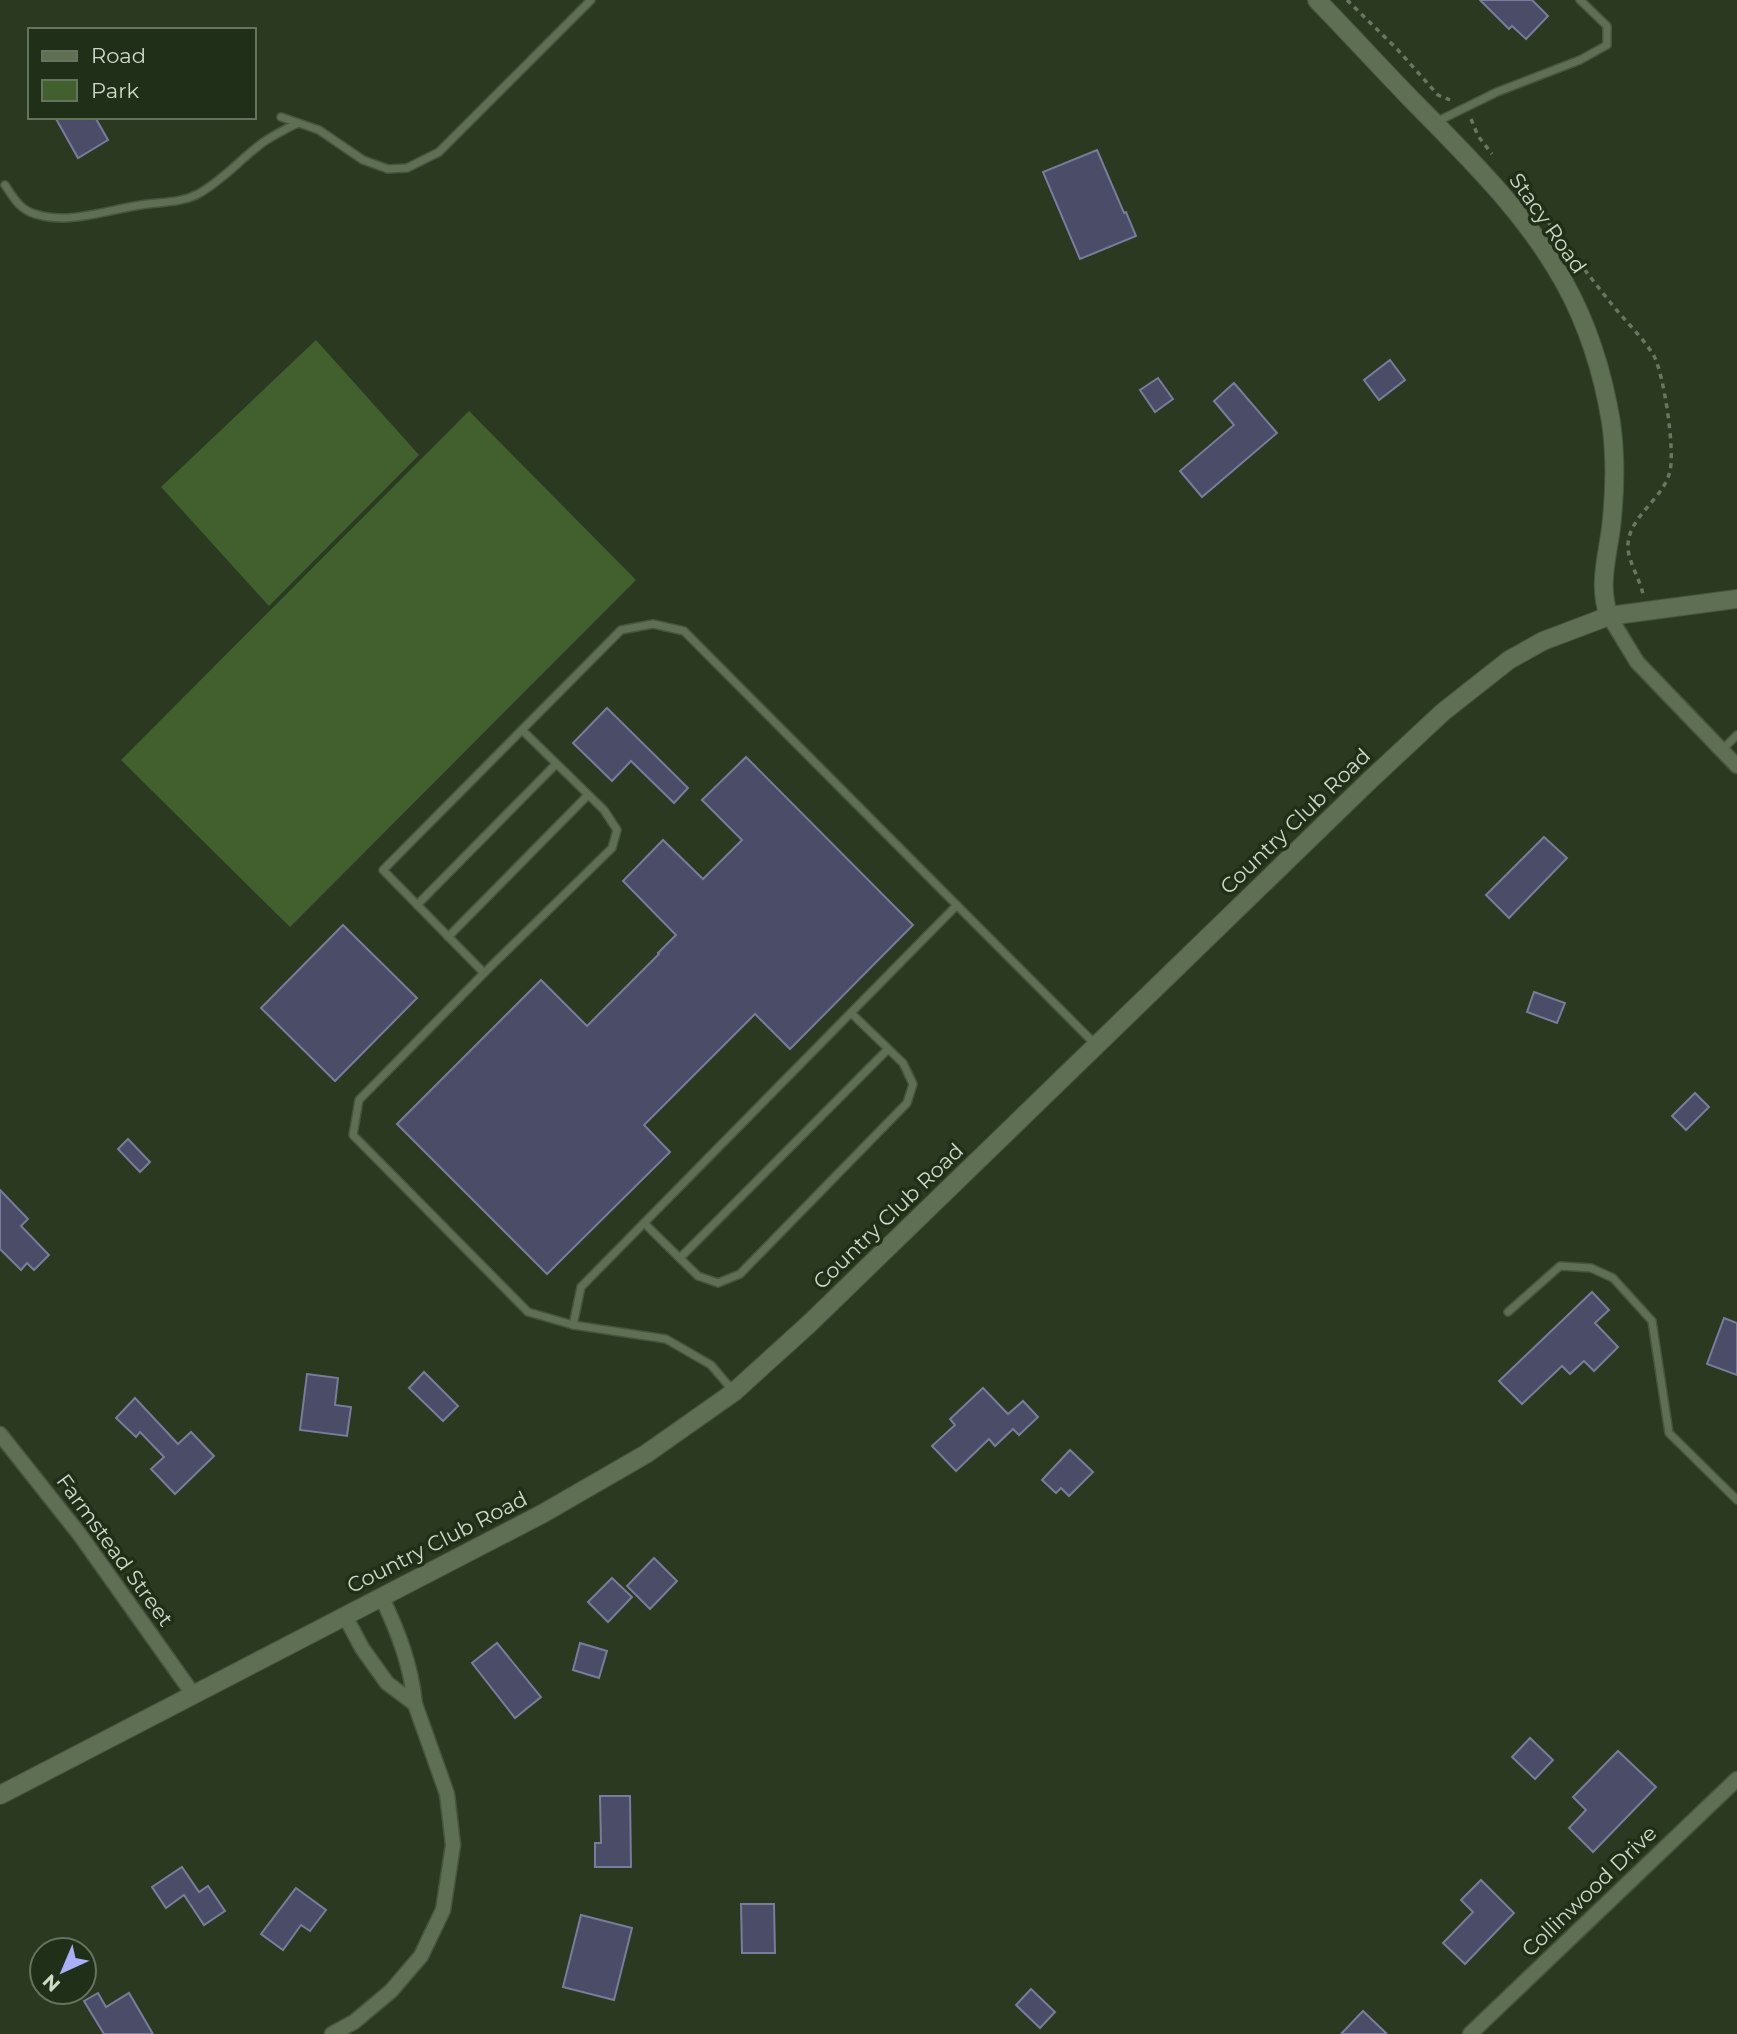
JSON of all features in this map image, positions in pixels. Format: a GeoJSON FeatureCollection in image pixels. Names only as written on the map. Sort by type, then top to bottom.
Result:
{"type":"FeatureCollection","features":[{"type":"Feature","properties":{"kind":"main road","name":"Stacy Road"},"geometry":{"type":"LineString","coordinates":[[1317,0],[1497,188],[1533,234],[1564,282],[1590,339],[1605,388],[1612,432],[1615,486],[1603,585],[1609,616]]}},
{"type":"Feature","properties":{"kind":"main road","name":"Country Club Road"},"geometry":{"type":"LineString","coordinates":[[0,1795],[542,1514],[646,1454],[734,1392],[814,1320],[1095,1045],[1443,712],[1509,660],[1543,641],[1609,616],[1737,599]]}},
{"type":"Feature","properties":{"kind":"street"},"geometry":{"type":"LineString","coordinates":[[1609,616],[1637,662],[1737,766]]}},
{"type":"Feature","properties":{"kind":"street","name":"Farmstead Street"},"geometry":{"type":"LineString","coordinates":[[0,1434],[104,1567],[193,1694]]}},
{"type":"Feature","properties":{"kind":"street"},"geometry":{"type":"LineString","coordinates":[[332,2034],[354,2022],[391,1991],[421,1956],[443,1910],[453,1846],[447,1794],[415,1704],[412,1678],[398,1631],[381,1596]]}},
{"type":"Feature","properties":{"kind":"street"},"geometry":{"type":"LineString","coordinates":[[345,1616],[362,1648],[387,1683],[415,1704]]}},
{"type":"Feature","properties":{"kind":"street","name":"Collinwood Drive"},"geometry":{"type":"LineString","coordinates":[[1470,2034],[1737,1779]]}},
{"type":"Feature","properties":{"kind":"lane"},"geometry":{"type":"LineString","coordinates":[[281,117],[319,130],[363,160],[388,169],[407,168],[439,152],[591,0]]}},
{"type":"Feature","properties":{"kind":"lane"},"geometry":{"type":"LineString","coordinates":[[1435,123],[1497,92],[1580,60],[1607,44],[1607,26],[1580,0]]}},
{"type":"Feature","properties":{"kind":"lane"},"geometry":{"type":"LineString","coordinates":[[5,185],[16,201],[36,215],[90,215],[183,200],[214,184],[258,146],[298,123]]}},
{"type":"Feature","properties":{"kind":"lane"},"geometry":{"type":"LineString","coordinates":[[484,973],[383,870],[621,629],[653,624],[684,632],[1095,1045]]}},
{"type":"Feature","properties":{"kind":"lane"},"geometry":{"type":"LineString","coordinates":[[522,730],[604,810],[617,830],[612,848],[359,1100],[353,1135],[528,1312],[573,1325],[666,1339],[711,1365],[734,1392]]}},
{"type":"Feature","properties":{"kind":"lane"},"geometry":{"type":"LineString","coordinates":[[1722,750],[1737,735]]}},
{"type":"Feature","properties":{"kind":"lane"},"geometry":{"type":"LineString","coordinates":[[417,905],[556,764]]}},
{"type":"Feature","properties":{"kind":"lane"},"geometry":{"type":"LineString","coordinates":[[448,937],[588,795]]}},
{"type":"Feature","properties":{"kind":"lane"},"geometry":{"type":"LineString","coordinates":[[573,1325],[581,1287],[957,905]]}},
{"type":"Feature","properties":{"kind":"lane"},"geometry":{"type":"LineString","coordinates":[[644,1223],[698,1276],[718,1283],[740,1274],[907,1103],[913,1084],[903,1063],[851,1013]]}},
{"type":"Feature","properties":{"kind":"lane"},"geometry":{"type":"LineString","coordinates":[[680,1258],[888,1049]]}},
{"type":"Feature","properties":{"kind":"lane"},"geometry":{"type":"LineString","coordinates":[[1508,1312],[1560,1266],[1591,1268],[1613,1278],[1652,1321],[1669,1433],[1737,1500]]}},
{"type":"Feature","properties":{"kind":"green space"},"geometry":{"type":"Polygon","coordinates":[[[316,340],[419,455],[269,606],[161,487],[316,340]]]}},
{"type":"Feature","properties":{"kind":"green space"},"geometry":{"type":"Polygon","coordinates":[[[469,411],[636,580],[290,927],[121,760],[469,411]]]}},
{"type":"Feature","properties":{"kind":"building"},"geometry":{"type":"Polygon","coordinates":[[[1480,0],[1532,0],[1548,16],[1526,39],[1512,26],[1509,29],[1480,0]]]}},
{"type":"Feature","properties":{"kind":"building"},"geometry":{"type":"Polygon","coordinates":[[[56,119],[96,119],[108,140],[78,158],[56,119]]]}},
{"type":"Feature","properties":{"kind":"building"},"geometry":{"type":"Polygon","coordinates":[[[1097,150],[1136,236],[1080,259],[1043,172],[1097,150]]]}},
{"type":"Feature","properties":{"kind":"building"},"geometry":{"type":"Polygon","coordinates":[[[1390,360],[1405,380],[1379,400],[1364,380],[1390,360]]]}},
{"type":"Feature","properties":{"kind":"building"},"geometry":{"type":"Polygon","coordinates":[[[1158,378],[1173,399],[1155,412],[1140,390],[1158,378]]]}},
{"type":"Feature","properties":{"kind":"building"},"geometry":{"type":"Polygon","coordinates":[[[1234,383],[1277,433],[1202,497],[1180,471],[1234,425],[1214,401],[1234,383]]]}},
{"type":"Feature","properties":{"kind":"building"},"geometry":{"type":"Polygon","coordinates":[[[607,708],[688,788],[674,803],[631,761],[612,781],[573,743],[607,708]]]}},
{"type":"Feature","properties":{"kind":"building"},"geometry":{"type":"Polygon","coordinates":[[[746,757],[913,925],[790,1049],[755,1014],[644,1125],[670,1152],[547,1274],[397,1124],[541,980],[587,1026],[659,954],[676,935],[623,881],[663,840],[703,879],[742,840],[702,800],[746,757]]]}},
{"type":"Feature","properties":{"kind":"building"},"geometry":{"type":"Polygon","coordinates":[[[1544,837],[1567,858],[1509,918],[1486,895],[1544,837]]]}},
{"type":"Feature","properties":{"kind":"building"},"geometry":{"type":"Polygon","coordinates":[[[343,925],[417,998],[335,1081],[261,1008],[343,925]]]}},
{"type":"Feature","properties":{"kind":"building"},"geometry":{"type":"Polygon","coordinates":[[[1534,992],[1565,1003],[1557,1023],[1527,1012],[1534,992]]]}},
{"type":"Feature","properties":{"kind":"building"},"geometry":{"type":"Polygon","coordinates":[[[1695,1093],[1709,1107],[1686,1130],[1672,1116],[1695,1093]]]}},
{"type":"Feature","properties":{"kind":"building"},"geometry":{"type":"Polygon","coordinates":[[[128,1139],[150,1162],[140,1172],[118,1149],[128,1139]]]}},
{"type":"Feature","properties":{"kind":"building"},"geometry":{"type":"Polygon","coordinates":[[[0,1190],[28,1219],[21,1226],[49,1255],[34,1270],[27,1263],[21,1270],[0,1249],[0,1190]]]}},
{"type":"Feature","properties":{"kind":"building"},"geometry":{"type":"Polygon","coordinates":[[[1592,1292],[1609,1310],[1595,1323],[1618,1347],[1594,1371],[1584,1361],[1570,1374],[1562,1366],[1522,1404],[1499,1381],[1592,1292]]]}},
{"type":"Feature","properties":{"kind":"building"},"geometry":{"type":"Polygon","coordinates":[[[1724,1318],[1737,1323],[1737,1375],[1707,1364],[1724,1318]]]}},
{"type":"Feature","properties":{"kind":"building"},"geometry":{"type":"Polygon","coordinates":[[[424,1372],[458,1406],[443,1421],[409,1388],[424,1372]]]}},
{"type":"Feature","properties":{"kind":"building"},"geometry":{"type":"Polygon","coordinates":[[[307,1374],[338,1378],[335,1405],[351,1407],[347,1436],[300,1430],[307,1374]]]}},
{"type":"Feature","properties":{"kind":"building"},"geometry":{"type":"Polygon","coordinates":[[[983,1388],[1008,1414],[1023,1401],[1038,1417],[1019,1435],[1013,1429],[995,1446],[989,1439],[956,1471],[932,1446],[955,1425],[950,1419],[983,1388]]]}},
{"type":"Feature","properties":{"kind":"building"},"geometry":{"type":"Polygon","coordinates":[[[135,1398],[178,1444],[191,1432],[214,1456],[175,1494],[151,1469],[164,1457],[140,1432],[136,1437],[116,1418],[135,1398]]]}},
{"type":"Feature","properties":{"kind":"building"},"geometry":{"type":"Polygon","coordinates":[[[1070,1450],[1093,1472],[1069,1496],[1061,1488],[1056,1493],[1042,1480],[1070,1450]]]}},
{"type":"Feature","properties":{"kind":"building"},"geometry":{"type":"Polygon","coordinates":[[[654,1558],[677,1581],[650,1609],[627,1586],[654,1558]]]}},
{"type":"Feature","properties":{"kind":"building"},"geometry":{"type":"Polygon","coordinates":[[[612,1578],[632,1597],[608,1622],[588,1602],[612,1578]]]}},
{"type":"Feature","properties":{"kind":"building"},"geometry":{"type":"Polygon","coordinates":[[[497,1643],[541,1697],[515,1718],[472,1663],[497,1643]]]}},
{"type":"Feature","properties":{"kind":"building"},"geometry":{"type":"Polygon","coordinates":[[[580,1643],[607,1651],[599,1678],[573,1670],[580,1643]]]}},
{"type":"Feature","properties":{"kind":"building"},"geometry":{"type":"Polygon","coordinates":[[[1530,1738],[1553,1760],[1535,1779],[1512,1757],[1530,1738]]]}},
{"type":"Feature","properties":{"kind":"building"},"geometry":{"type":"Polygon","coordinates":[[[1618,1751],[1656,1787],[1593,1852],[1569,1828],[1586,1810],[1573,1797],[1618,1751]]]}},
{"type":"Feature","properties":{"kind":"building"},"geometry":{"type":"Polygon","coordinates":[[[600,1796],[630,1796],[631,1867],[595,1867],[595,1843],[601,1843],[600,1796]]]}},
{"type":"Feature","properties":{"kind":"building"},"geometry":{"type":"Polygon","coordinates":[[[182,1867],[199,1892],[208,1886],[225,1911],[204,1925],[184,1895],[166,1908],[152,1887],[182,1867]]]}},
{"type":"Feature","properties":{"kind":"building"},"geometry":{"type":"Polygon","coordinates":[[[1481,1880],[1514,1913],[1465,1964],[1443,1943],[1473,1912],[1461,1900],[1481,1880]]]}},
{"type":"Feature","properties":{"kind":"building"},"geometry":{"type":"Polygon","coordinates":[[[296,1888],[326,1910],[310,1931],[301,1925],[283,1950],[261,1934],[296,1888]]]}},
{"type":"Feature","properties":{"kind":"building"},"geometry":{"type":"Polygon","coordinates":[[[741,1904],[774,1904],[775,1953],[742,1953],[741,1904]]]}},
{"type":"Feature","properties":{"kind":"building"},"geometry":{"type":"Polygon","coordinates":[[[581,1915],[632,1928],[614,2000],[563,1987],[581,1915]]]}},
{"type":"Feature","properties":{"kind":"building"},"geometry":{"type":"Polygon","coordinates":[[[1031,1989],[1055,2012],[1040,2028],[1016,2005],[1031,1989]]]}},
{"type":"Feature","properties":{"kind":"building"},"geometry":{"type":"Polygon","coordinates":[[[98,1993],[106,2007],[129,1993],[153,2034],[104,2034],[87,2006],[98,2006],[98,1993]]]}},
{"type":"Feature","properties":{"kind":"building"},"geometry":{"type":"Polygon","coordinates":[[[1363,2011],[1387,2034],[1341,2034],[1363,2011]]]}}]}
